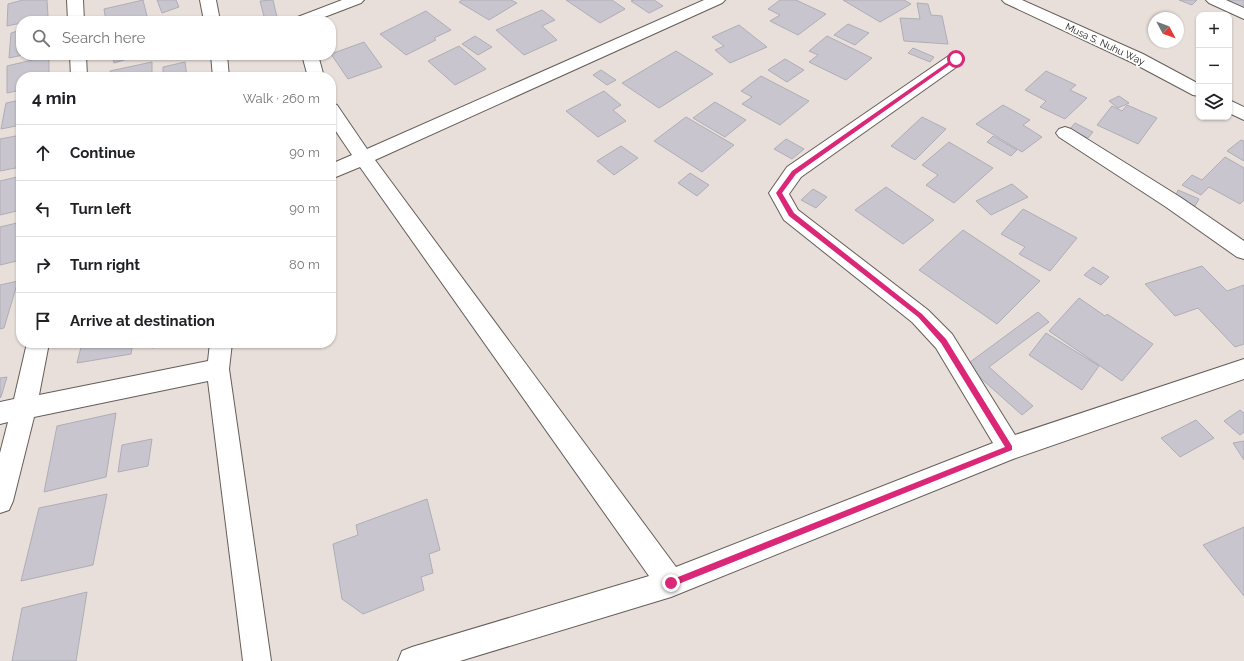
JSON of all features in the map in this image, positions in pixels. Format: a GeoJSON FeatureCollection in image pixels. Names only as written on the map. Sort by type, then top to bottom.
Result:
{"type":"FeatureCollection","features":[{"type":"Feature","properties":{"kind":"street"},"geometry":{"type":"LineString","coordinates":[[75,0],[76,16]]}},
{"type":"Feature","properties":{"kind":"street"},"geometry":{"type":"LineString","coordinates":[[208,0],[211,16]]}},
{"type":"Feature","properties":{"kind":"street"},"geometry":{"type":"LineString","coordinates":[[313,16],[356,0]]}},
{"type":"Feature","properties":{"kind":"street"},"geometry":{"type":"LineString","coordinates":[[336,170],[717,0]]}},
{"type":"Feature","properties":{"kind":"street","name":"Musa S. Nuhu Way"},"geometry":{"type":"LineString","coordinates":[[1010,0],[1137,58],[1196,88]]}},
{"type":"Feature","properties":{"kind":"street"},"geometry":{"type":"LineString","coordinates":[[1214,0],[1244,14]]}},
{"type":"Feature","properties":{"kind":"street"},"geometry":{"type":"LineString","coordinates":[[956,59],[794,172],[779,193],[792,215],[920,316],[944,341],[1010,448]]}},
{"type":"Feature","properties":{"kind":"street"},"geometry":{"type":"LineString","coordinates":[[78,60],[79,72]]}},
{"type":"Feature","properties":{"kind":"street"},"geometry":{"type":"LineString","coordinates":[[219,60],[221,72]]}},
{"type":"Feature","properties":{"kind":"street"},"geometry":{"type":"LineString","coordinates":[[311,60],[315,72]]}},
{"type":"Feature","properties":{"kind":"street"},"geometry":{"type":"LineString","coordinates":[[1232,108],[1244,114]]}},
{"type":"Feature","properties":{"kind":"street"},"geometry":{"type":"LineString","coordinates":[[336,119],[671,583]]}},
{"type":"Feature","properties":{"kind":"street"},"geometry":{"type":"LineString","coordinates":[[1065,133],[1173,202],[1244,251]]}},
{"type":"Feature","properties":{"kind":"street"},"geometry":{"type":"LineString","coordinates":[[0,501],[24,408],[37,348]]}},
{"type":"Feature","properties":{"kind":"street"},"geometry":{"type":"LineString","coordinates":[[220,348],[218,369],[257,661]]}},
{"type":"Feature","properties":{"kind":"street"},"geometry":{"type":"LineString","coordinates":[[0,413],[218,369]]}},
{"type":"Feature","properties":{"kind":"street"},"geometry":{"type":"LineString","coordinates":[[412,661],[671,583],[1010,448],[1244,369]]}},
{"type":"Feature","properties":{"kind":"building"},"geometry":{"type":"Polygon","coordinates":[[[23,0],[47,0],[48,16],[16,16],[16,24],[7,26],[8,4],[23,0]]]}},
{"type":"Feature","properties":{"kind":"building"},"geometry":{"type":"Polygon","coordinates":[[[143,0],[147,16],[105,16],[104,9],[143,0]]]}},
{"type":"Feature","properties":{"kind":"building"},"geometry":{"type":"Polygon","coordinates":[[[157,0],[176,0],[179,7],[162,13],[157,0]]]}},
{"type":"Feature","properties":{"kind":"building"},"geometry":{"type":"Polygon","coordinates":[[[273,0],[277,16],[264,16],[260,1],[273,0]]]}},
{"type":"Feature","properties":{"kind":"building"},"geometry":{"type":"Polygon","coordinates":[[[462,0],[511,0],[517,3],[489,20],[459,2],[462,0]]]}},
{"type":"Feature","properties":{"kind":"building"},"geometry":{"type":"Polygon","coordinates":[[[566,0],[612,0],[625,9],[600,23],[566,0]]]}},
{"type":"Feature","properties":{"kind":"building"},"geometry":{"type":"Polygon","coordinates":[[[654,0],[663,6],[649,13],[631,1],[654,0]]]}},
{"type":"Feature","properties":{"kind":"building"},"geometry":{"type":"Polygon","coordinates":[[[780,0],[796,0],[826,14],[798,35],[770,21],[780,15],[768,9],[780,0]]]}},
{"type":"Feature","properties":{"kind":"building"},"geometry":{"type":"Polygon","coordinates":[[[843,0],[904,0],[911,4],[880,22],[843,0]]]}},
{"type":"Feature","properties":{"kind":"building"},"geometry":{"type":"Polygon","coordinates":[[[1179,0],[1197,0],[1192,5],[1179,0]]]}},
{"type":"Feature","properties":{"kind":"building"},"geometry":{"type":"Polygon","coordinates":[[[1226,0],[1244,0],[1244,9],[1226,0]]]}},
{"type":"Feature","properties":{"kind":"building"},"geometry":{"type":"Polygon","coordinates":[[[917,3],[928,4],[931,15],[942,16],[948,44],[904,41],[900,18],[920,19],[917,3]]]}},
{"type":"Feature","properties":{"kind":"building"},"geometry":{"type":"Polygon","coordinates":[[[542,10],[555,20],[542,26],[557,40],[524,55],[496,30],[542,10]]]}},
{"type":"Feature","properties":{"kind":"building"},"geometry":{"type":"Polygon","coordinates":[[[426,11],[451,30],[434,38],[436,40],[406,55],[380,34],[426,11]]]}},
{"type":"Feature","properties":{"kind":"building"},"geometry":{"type":"Polygon","coordinates":[[[848,24],[869,33],[855,45],[834,35],[848,24]]]}},
{"type":"Feature","properties":{"kind":"building"},"geometry":{"type":"Polygon","coordinates":[[[739,25],[767,47],[730,63],[715,50],[724,46],[712,37],[739,25]]]}},
{"type":"Feature","properties":{"kind":"building"},"geometry":{"type":"Polygon","coordinates":[[[16,32],[16,56],[9,58],[11,33],[16,32]]]}},
{"type":"Feature","properties":{"kind":"building"},"geometry":{"type":"Polygon","coordinates":[[[475,36],[492,47],[478,55],[462,44],[475,36]]]}},
{"type":"Feature","properties":{"kind":"building"},"geometry":{"type":"Polygon","coordinates":[[[827,36],[872,58],[846,80],[809,62],[818,55],[809,51],[827,36]]]}},
{"type":"Feature","properties":{"kind":"building"},"geometry":{"type":"Polygon","coordinates":[[[364,42],[382,67],[348,79],[335,60],[336,52],[364,42]]]}},
{"type":"Feature","properties":{"kind":"building"},"geometry":{"type":"Polygon","coordinates":[[[459,46],[486,69],[455,85],[428,61],[459,46]]]}},
{"type":"Feature","properties":{"kind":"building"},"geometry":{"type":"Polygon","coordinates":[[[913,48],[934,57],[930,62],[908,53],[913,48]]]}},
{"type":"Feature","properties":{"kind":"building"},"geometry":{"type":"Polygon","coordinates":[[[676,51],[713,74],[659,108],[622,83],[676,51]]]}},
{"type":"Feature","properties":{"kind":"building"},"geometry":{"type":"Polygon","coordinates":[[[785,59],[804,70],[787,82],[768,70],[785,59]]]}},
{"type":"Feature","properties":{"kind":"building"},"geometry":{"type":"Polygon","coordinates":[[[32,60],[49,60],[49,72],[16,72],[16,91],[7,93],[7,66],[32,60]]]}},
{"type":"Feature","properties":{"kind":"building"},"geometry":{"type":"Polygon","coordinates":[[[113,60],[124,60],[114,63],[113,60]]]}},
{"type":"Feature","properties":{"kind":"building"},"geometry":{"type":"Polygon","coordinates":[[[152,62],[152,72],[110,71],[152,62]]]}},
{"type":"Feature","properties":{"kind":"building"},"geometry":{"type":"Polygon","coordinates":[[[185,62],[186,72],[163,72],[163,67],[185,62]]]}},
{"type":"Feature","properties":{"kind":"building"},"geometry":{"type":"Polygon","coordinates":[[[601,70],[616,80],[607,85],[593,75],[601,70]]]}},
{"type":"Feature","properties":{"kind":"building"},"geometry":{"type":"Polygon","coordinates":[[[1046,71],[1076,85],[1070,90],[1087,98],[1065,119],[1040,107],[1046,101],[1025,90],[1046,71]]]}},
{"type":"Feature","properties":{"kind":"building"},"geometry":{"type":"Polygon","coordinates":[[[761,76],[809,101],[780,125],[742,104],[752,97],[741,91],[761,76]]]}},
{"type":"Feature","properties":{"kind":"building"},"geometry":{"type":"Polygon","coordinates":[[[604,91],[621,105],[613,110],[626,121],[598,137],[566,111],[604,91]]]}},
{"type":"Feature","properties":{"kind":"building"},"geometry":{"type":"Polygon","coordinates":[[[1119,96],[1129,103],[1118,108],[1109,101],[1119,96]]]}},
{"type":"Feature","properties":{"kind":"building"},"geometry":{"type":"Polygon","coordinates":[[[16,101],[16,126],[1,129],[6,103],[16,101]]]}},
{"type":"Feature","properties":{"kind":"building"},"geometry":{"type":"Polygon","coordinates":[[[715,102],[746,120],[725,137],[693,118],[715,102]]]}},
{"type":"Feature","properties":{"kind":"building"},"geometry":{"type":"Polygon","coordinates":[[[1003,105],[1030,120],[1023,125],[1042,137],[1022,152],[976,124],[1003,105]]]}},
{"type":"Feature","properties":{"kind":"building"},"geometry":{"type":"Polygon","coordinates":[[[1127,105],[1157,118],[1138,144],[1097,125],[1112,106],[1122,111],[1127,105]]]}},
{"type":"Feature","properties":{"kind":"building"},"geometry":{"type":"Polygon","coordinates":[[[686,117],[734,145],[702,172],[654,141],[686,117]]]}},
{"type":"Feature","properties":{"kind":"building"},"geometry":{"type":"Polygon","coordinates":[[[922,117],[946,129],[915,160],[891,146],[922,117]]]}},
{"type":"Feature","properties":{"kind":"building"},"geometry":{"type":"Polygon","coordinates":[[[1075,123],[1093,132],[1088,138],[1070,129],[1075,123]]]}},
{"type":"Feature","properties":{"kind":"building"},"geometry":{"type":"Polygon","coordinates":[[[16,136],[16,168],[0,171],[0,139],[16,136]]]}},
{"type":"Feature","properties":{"kind":"building"},"geometry":{"type":"Polygon","coordinates":[[[993,136],[1017,150],[1011,156],[987,142],[993,136]]]}},
{"type":"Feature","properties":{"kind":"building"},"geometry":{"type":"Polygon","coordinates":[[[786,139],[804,149],[792,159],[774,149],[786,139]]]}},
{"type":"Feature","properties":{"kind":"building"},"geometry":{"type":"Polygon","coordinates":[[[1241,140],[1244,141],[1244,161],[1227,151],[1241,140]]]}},
{"type":"Feature","properties":{"kind":"building"},"geometry":{"type":"Polygon","coordinates":[[[949,142],[993,168],[954,203],[926,185],[938,175],[922,165],[949,142]]]}},
{"type":"Feature","properties":{"kind":"building"},"geometry":{"type":"Polygon","coordinates":[[[621,146],[638,158],[614,175],[597,161],[621,146]]]}},
{"type":"Feature","properties":{"kind":"building"},"geometry":{"type":"Polygon","coordinates":[[[1225,157],[1244,168],[1244,200],[1240,204],[1209,187],[1201,195],[1182,185],[1192,175],[1202,180],[1225,157]]]}},
{"type":"Feature","properties":{"kind":"building"},"geometry":{"type":"Polygon","coordinates":[[[690,173],[709,185],[697,196],[678,183],[690,173]]]}},
{"type":"Feature","properties":{"kind":"building"},"geometry":{"type":"Polygon","coordinates":[[[16,177],[16,211],[0,215],[0,181],[16,177]]]}},
{"type":"Feature","properties":{"kind":"building"},"geometry":{"type":"Polygon","coordinates":[[[1012,184],[1028,197],[991,215],[976,201],[1012,184]]]}},
{"type":"Feature","properties":{"kind":"building"},"geometry":{"type":"Polygon","coordinates":[[[886,187],[934,220],[903,244],[855,210],[886,187]]]}},
{"type":"Feature","properties":{"kind":"building"},"geometry":{"type":"Polygon","coordinates":[[[813,189],[827,197],[816,208],[801,200],[813,189]]]}},
{"type":"Feature","properties":{"kind":"building"},"geometry":{"type":"Polygon","coordinates":[[[1178,190],[1199,199],[1195,206],[1175,198],[1178,190]]]}},
{"type":"Feature","properties":{"kind":"building"},"geometry":{"type":"Polygon","coordinates":[[[1023,209],[1077,238],[1050,271],[1019,254],[1025,247],[1001,234],[1023,209]]]}},
{"type":"Feature","properties":{"kind":"building"},"geometry":{"type":"Polygon","coordinates":[[[16,223],[16,261],[0,265],[0,227],[16,223]]]}},
{"type":"Feature","properties":{"kind":"building"},"geometry":{"type":"Polygon","coordinates":[[[963,230],[1040,281],[997,324],[919,270],[963,230]]]}},
{"type":"Feature","properties":{"kind":"building"},"geometry":{"type":"Polygon","coordinates":[[[1202,266],[1227,291],[1244,285],[1244,344],[1235,347],[1198,308],[1175,316],[1145,284],[1202,266]]]}},
{"type":"Feature","properties":{"kind":"building"},"geometry":{"type":"Polygon","coordinates":[[[1093,267],[1109,277],[1101,285],[1084,275],[1093,267]]]}},
{"type":"Feature","properties":{"kind":"building"},"geometry":{"type":"Polygon","coordinates":[[[16,281],[16,288],[4,328],[0,329],[0,285],[16,281]]]}},
{"type":"Feature","properties":{"kind":"building"},"geometry":{"type":"Polygon","coordinates":[[[1079,298],[1105,316],[1107,314],[1153,344],[1122,381],[1049,331],[1079,298]]]}},
{"type":"Feature","properties":{"kind":"building"},"geometry":{"type":"Polygon","coordinates":[[[1038,312],[1049,322],[989,367],[1033,406],[1022,415],[966,365],[1038,312]]]}},
{"type":"Feature","properties":{"kind":"building"},"geometry":{"type":"Polygon","coordinates":[[[1046,333],[1099,366],[1082,390],[1029,355],[1046,333]]]}},
{"type":"Feature","properties":{"kind":"building"},"geometry":{"type":"Polygon","coordinates":[[[81,348],[132,348],[131,354],[77,363],[81,348]]]}},
{"type":"Feature","properties":{"kind":"building"},"geometry":{"type":"Polygon","coordinates":[[[7,377],[1,397],[0,398],[0,378],[7,377]]]}},
{"type":"Feature","properties":{"kind":"building"},"geometry":{"type":"Polygon","coordinates":[[[1240,410],[1244,413],[1244,432],[1240,435],[1224,421],[1240,410]]]}},
{"type":"Feature","properties":{"kind":"building"},"geometry":{"type":"Polygon","coordinates":[[[116,413],[106,477],[44,492],[57,426],[116,413]]]}},
{"type":"Feature","properties":{"kind":"building"},"geometry":{"type":"Polygon","coordinates":[[[1196,420],[1214,438],[1180,457],[1161,438],[1196,420]]]}},
{"type":"Feature","properties":{"kind":"building"},"geometry":{"type":"Polygon","coordinates":[[[152,439],[148,466],[118,472],[122,445],[152,439]]]}},
{"type":"Feature","properties":{"kind":"building"},"geometry":{"type":"Polygon","coordinates":[[[1244,441],[1244,460],[1233,443],[1244,441]]]}},
{"type":"Feature","properties":{"kind":"building"},"geometry":{"type":"Polygon","coordinates":[[[107,494],[93,565],[21,581],[39,508],[107,494]]]}},
{"type":"Feature","properties":{"kind":"building"},"geometry":{"type":"Polygon","coordinates":[[[427,499],[440,550],[429,554],[433,573],[421,577],[424,590],[363,614],[342,599],[333,544],[358,535],[356,525],[427,499]]]}},
{"type":"Feature","properties":{"kind":"building"},"geometry":{"type":"Polygon","coordinates":[[[1244,527],[1244,596],[1203,545],[1244,527]]]}},
{"type":"Feature","properties":{"kind":"building"},"geometry":{"type":"Polygon","coordinates":[[[87,592],[76,661],[12,661],[22,608],[87,592]]]}},
{"type":"Feature","properties":{"kind":"route"},"geometry":{"type":"LineString","coordinates":[[671,583],[1010,448],[944,341],[920,316],[792,215],[779,193],[794,172],[956,59]]}}]}
